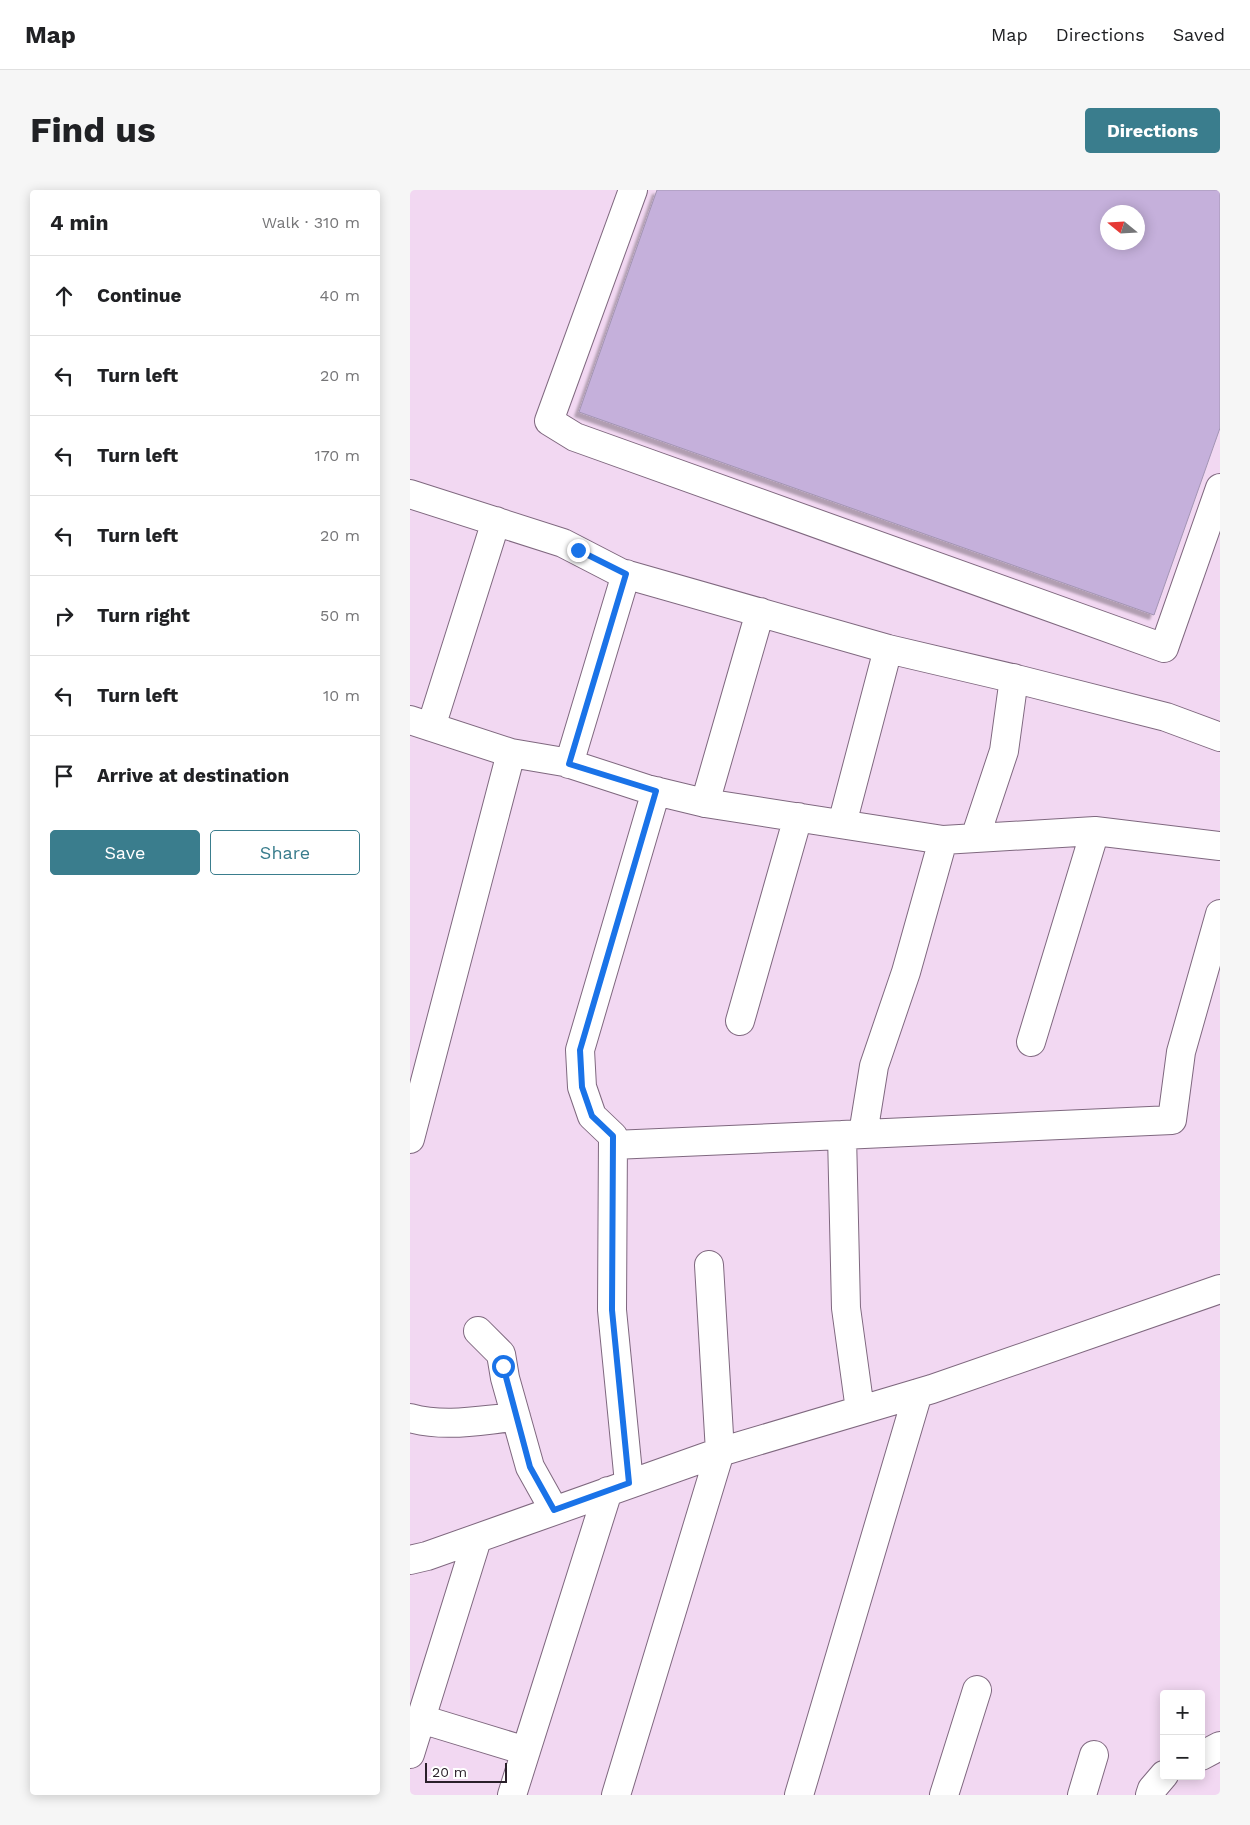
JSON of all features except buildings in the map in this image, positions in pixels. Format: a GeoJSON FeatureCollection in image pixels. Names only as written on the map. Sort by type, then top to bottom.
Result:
{"type":"FeatureCollection","features":[{"type":"Feature","properties":{"kind":"street"},"geometry":{"type":"LineString","coordinates":[[633,190],[549,421],[575,437],[1164,648],[1220,488]]}},
{"type":"Feature","properties":{"kind":"street"},"geometry":{"type":"LineString","coordinates":[[410,494],[564,543],[626,574],[888,649],[1014,678],[1166,717],[1220,737]]}},
{"type":"Feature","properties":{"kind":"street"},"geometry":{"type":"LineString","coordinates":[[496,521],[421,724],[510,753],[569,764],[656,791],[705,803],[944,840],[1095,831],[1220,846]]}},
{"type":"Feature","properties":{"kind":"street"},"geometry":{"type":"LineString","coordinates":[[569,764],[626,574]]}},
{"type":"Feature","properties":{"kind":"street"},"geometry":{"type":"LineString","coordinates":[[705,803],[760,612]]}},
{"type":"Feature","properties":{"kind":"street"},"geometry":{"type":"LineString","coordinates":[[842,824],[888,649]]}},
{"type":"Feature","properties":{"kind":"street"},"geometry":{"type":"LineString","coordinates":[[975,838],[1004,751],[1014,678]]}},
{"type":"Feature","properties":{"kind":"street"},"geometry":{"type":"LineString","coordinates":[[410,1139],[510,753]]}},
{"type":"Feature","properties":{"kind":"street"},"geometry":{"type":"LineString","coordinates":[[512,1795],[618,1487],[612,1310],[613,1136],[592,1116],[582,1087],[580,1050],[656,791]]}},
{"type":"Feature","properties":{"kind":"street"},"geometry":{"type":"LineString","coordinates":[[740,1021],[798,817]]}},
{"type":"Feature","properties":{"kind":"street"},"geometry":{"type":"LineString","coordinates":[[1031,1042],[1095,831]]}},
{"type":"Feature","properties":{"kind":"street"},"geometry":{"type":"LineString","coordinates":[[860,1410],[846,1308],[852,1134],[906,972],[944,840]]}},
{"type":"Feature","properties":{"kind":"street"},"geometry":{"type":"LineString","coordinates":[[612,1145],[1172,1120],[1181,1052],[1220,914]]}},
{"type":"Feature","properties":{"kind":"street"},"geometry":{"type":"LineString","coordinates":[[616,1795],[720,1452],[709,1265]]}},
{"type":"Feature","properties":{"kind":"street"},"geometry":{"type":"LineString","coordinates":[[410,1560],[476,1539],[720,1452],[918,1393],[1220,1289]]}},
{"type":"Feature","properties":{"kind":"street"},"geometry":{"type":"LineString","coordinates":[[478,1331],[501,1354],[505,1378],[530,1467],[554,1510]]}},
{"type":"Feature","properties":{"kind":"street"},"geometry":{"type":"LineString","coordinates":[[799,1795],[918,1393]]}},
{"type":"Feature","properties":{"kind":"street"},"geometry":{"type":"LineString","coordinates":[[410,1418],[430,1424],[454,1425],[516,1417]]}},
{"type":"Feature","properties":{"kind":"street"},"geometry":{"type":"LineString","coordinates":[[410,1754],[476,1539]]}},
{"type":"Feature","properties":{"kind":"street"},"geometry":{"type":"LineString","coordinates":[[944,1795],[977,1690]]}},
{"type":"Feature","properties":{"kind":"street"},"geometry":{"type":"LineString","coordinates":[[421,1719],[526,1751]]}},
{"type":"Feature","properties":{"kind":"street"},"geometry":{"type":"LineString","coordinates":[[1205,1754],[1220,1746]]}},
{"type":"Feature","properties":{"kind":"street"},"geometry":{"type":"LineString","coordinates":[[1082,1795],[1094,1755]]}},
{"type":"Feature","properties":{"kind":"street"},"geometry":{"type":"LineString","coordinates":[[1150,1795],[1152,1789],[1160,1780]]}},
{"type":"Feature","properties":{"kind":"route"},"geometry":{"type":"LineString","coordinates":[[503,1366],[530,1467],[554,1510],[629,1483],[612,1310],[613,1136],[592,1116],[582,1087],[580,1050],[656,791],[569,764],[626,574],[578,550]]}}]}
